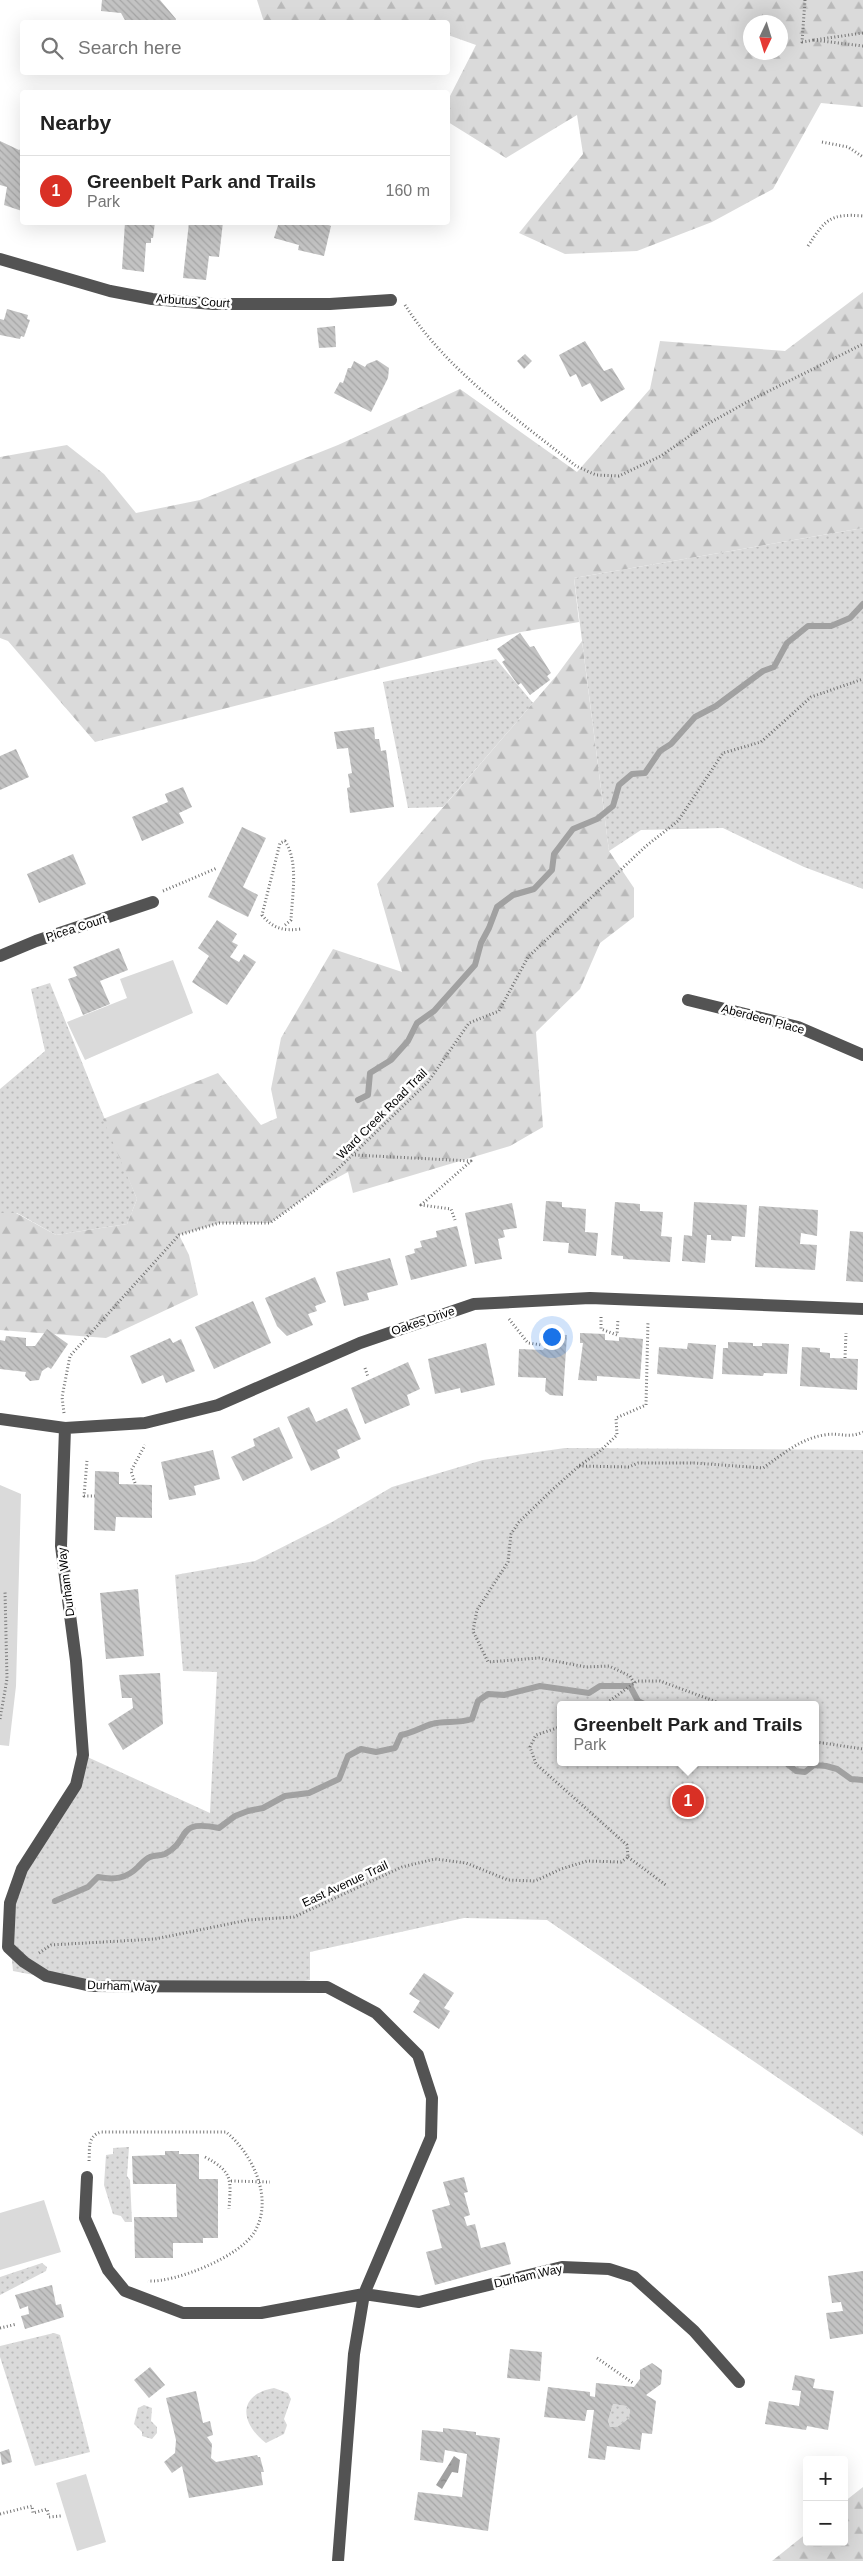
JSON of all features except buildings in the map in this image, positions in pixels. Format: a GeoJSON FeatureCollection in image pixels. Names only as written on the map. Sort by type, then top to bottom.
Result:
{"type":"FeatureCollection","features":[{"type":"Feature","properties":{"kind":"street","name":"Arbutus Court"},"geometry":{"type":"LineString","coordinates":[[0,259],[110,291],[152,299],[222,304],[397,302]]}},
{"type":"Feature","properties":{"kind":"street","name":"Picea Court"},"geometry":{"type":"LineString","coordinates":[[0,956],[36,941],[153,902]]}},
{"type":"Feature","properties":{"kind":"street","name":"Aberdeen Place"},"geometry":{"type":"LineString","coordinates":[[688,1000],[798,1027],[863,1055]]}},
{"type":"Feature","properties":{"kind":"street","name":"Oakes Drive"},"geometry":{"type":"LineString","coordinates":[[0,1419],[65,1428],[145,1423],[218,1405],[360,1343],[474,1304],[590,1298],[863,1309]]}},
{"type":"Feature","properties":{"kind":"street","name":"Durham Way"},"geometry":{"type":"LineString","coordinates":[[65,1428],[61,1546],[76,1661],[84,1755],[76,1785],[22,1869],[10,1903],[8,1947],[24,1962],[46,1976],[91,1986],[327,1987],[376,2013],[418,2055],[432,2098],[431,2136],[364,2294],[354,2354],[338,2561]]}},
{"type":"Feature","properties":{"kind":"street"},"geometry":{"type":"LineString","coordinates":[[87,2177],[85,2218],[108,2270],[124,2292],[183,2313],[261,2313],[364,2294]]}},
{"type":"Feature","properties":{"kind":"street","name":"Durham Way"},"geometry":{"type":"LineString","coordinates":[[364,2294],[419,2302],[562,2267],[609,2269],[634,2277],[694,2331],[739,2382]]}},
{"type":"Feature","properties":{"kind":"path"},"geometry":{"type":"LineString","coordinates":[[805,0],[802,42],[863,33]]}},
{"type":"Feature","properties":{"kind":"path"},"geometry":{"type":"LineString","coordinates":[[814,40],[863,46]]}},
{"type":"Feature","properties":{"kind":"path"},"geometry":{"type":"LineString","coordinates":[[822,142],[848,147],[863,157]]}},
{"type":"Feature","properties":{"kind":"path"},"geometry":{"type":"LineString","coordinates":[[808,246],[824,222],[836,215],[863,216]]}},
{"type":"Feature","properties":{"kind":"path"},"geometry":{"type":"LineString","coordinates":[[397,302],[475,385],[576,466],[596,475],[619,476],[661,456],[704,426],[863,344]]}},
{"type":"Feature","properties":{"kind":"path","name":"Ward Creek Road Trail"},"geometry":{"type":"LineString","coordinates":[[65,1428],[62,1397],[70,1356],[179,1235],[219,1223],[270,1223],[318,1188],[355,1155],[428,1082],[469,1023],[499,1011],[528,957],[646,846],[678,822],[723,753],[761,742],[811,697],[863,679]]}},
{"type":"Feature","properties":{"kind":"path"},"geometry":{"type":"LineString","coordinates":[[286,925],[290,920],[293,863],[290,848],[285,841],[280,843],[262,915],[271,926],[281,930],[302,930]]}},
{"type":"Feature","properties":{"kind":"path"},"geometry":{"type":"LineString","coordinates":[[163,891],[217,868]]}},
{"type":"Feature","properties":{"kind":"path"},"geometry":{"type":"LineString","coordinates":[[355,1155],[471,1161],[421,1205],[451,1209],[455,1220]]}},
{"type":"Feature","properties":{"kind":"path"},"geometry":{"type":"LineString","coordinates":[[601,1318],[601,1329],[617,1335],[618,1319]]}},
{"type":"Feature","properties":{"kind":"path"},"geometry":{"type":"LineString","coordinates":[[509,1319],[528,1343],[542,1345]]}},
{"type":"Feature","properties":{"kind":"path"},"geometry":{"type":"LineString","coordinates":[[634,1683],[630,1676],[609,1666],[586,1667],[539,1658],[488,1662],[473,1632],[478,1610],[508,1562],[512,1534],[519,1522],[579,1466],[599,1452],[617,1435],[616,1418],[646,1406],[648,1321]]}},
{"type":"Feature","properties":{"kind":"path"},"geometry":{"type":"LineString","coordinates":[[845,1358],[846,1333]]}},
{"type":"Feature","properties":{"kind":"path"},"geometry":{"type":"LineString","coordinates":[[365,1368],[368,1377]]}},
{"type":"Feature","properties":{"kind":"path"},"geometry":{"type":"LineString","coordinates":[[579,1466],[629,1467],[638,1463],[694,1462],[763,1468],[803,1439],[825,1435],[853,1437],[863,1432]]}},
{"type":"Feature","properties":{"kind":"path"},"geometry":{"type":"LineString","coordinates":[[135,1483],[131,1471],[145,1445]]}},
{"type":"Feature","properties":{"kind":"path"},"geometry":{"type":"LineString","coordinates":[[87,1461],[84,1496],[95,1496]]}},
{"type":"Feature","properties":{"kind":"path"},"geometry":{"type":"LineString","coordinates":[[0,1719],[7,1679],[4,1591]]}},
{"type":"Feature","properties":{"kind":"path"},"geometry":{"type":"LineString","coordinates":[[609,1701],[634,1683],[660,1681],[714,1701]]}},
{"type":"Feature","properties":{"kind":"path"},"geometry":{"type":"LineString","coordinates":[[557,1728],[536,1735],[530,1747],[536,1764],[627,1846],[628,1857],[667,1886]]}},
{"type":"Feature","properties":{"kind":"path"},"geometry":{"type":"LineString","coordinates":[[819,1743],[863,1750]]}},
{"type":"Feature","properties":{"kind":"path","name":"East Avenue Trail"},"geometry":{"type":"LineString","coordinates":[[24,1962],[52,1945],[155,1940],[248,1920],[294,1917],[402,1867],[435,1859],[466,1863],[508,1880],[535,1882],[561,1869],[587,1861],[621,1862],[628,1857]]}},
{"type":"Feature","properties":{"kind":"path"},"geometry":{"type":"LineString","coordinates":[[87,2177],[90,2140],[95,2134],[226,2132],[236,2140],[249,2157],[258,2182],[260,2197],[259,2223],[248,2240],[198,2271],[155,2282],[140,2281]]}},
{"type":"Feature","properties":{"kind":"path"},"geometry":{"type":"LineString","coordinates":[[205,2157],[222,2166],[230,2182],[229,2209]]}},
{"type":"Feature","properties":{"kind":"path"},"geometry":{"type":"LineString","coordinates":[[230,2182],[270,2182]]}},
{"type":"Feature","properties":{"kind":"path"},"geometry":{"type":"LineString","coordinates":[[0,2328],[17,2324]]}},
{"type":"Feature","properties":{"kind":"path"},"geometry":{"type":"LineString","coordinates":[[598,2358],[633,2383]]}},
{"type":"Feature","properties":{"kind":"path"},"geometry":{"type":"LineString","coordinates":[[0,2514],[32,2506],[33,2513],[47,2509],[49,2517],[61,2516]]}},
{"type":"Feature","properties":{"kind":"green space"},"geometry":{"type":"Polygon","coordinates":[[[257,0],[863,0],[863,107],[821,103],[773,189],[712,222],[637,251],[565,254],[519,233],[583,154],[577,115],[506,158],[450,123],[450,96],[476,45],[450,36],[450,20],[263,20],[257,0]]]}},
{"type":"Feature","properties":{"kind":"green space"},"geometry":{"type":"Polygon","coordinates":[[[863,292],[863,528],[574,578],[579,622],[521,632],[95,742],[8,641],[0,638],[0,457],[67,445],[104,474],[136,513],[200,500],[338,445],[460,389],[577,472],[650,389],[660,341],[785,351],[863,292]]]}},
{"type":"Feature","properties":{"kind":"green space"},"geometry":{"type":"Polygon","coordinates":[[[863,528],[863,889],[804,867],[723,828],[641,830],[609,851],[574,578],[863,528]]]}},
{"type":"Feature","properties":{"kind":"green space"},"geometry":{"type":"Polygon","coordinates":[[[582,641],[609,851],[634,888],[634,917],[600,943],[580,989],[536,1032],[543,1127],[510,1146],[353,1193],[348,1172],[318,1188],[270,1223],[219,1223],[179,1235],[189,1255],[198,1295],[106,1338],[0,1330],[0,1213],[16,1213],[56,1235],[127,1224],[137,1199],[103,1119],[218,1073],[261,1125],[277,1118],[271,1089],[281,1038],[333,949],[402,972],[377,884],[557,675],[582,641]]]}},
{"type":"Feature","properties":{"kind":"green space"},"geometry":{"type":"Polygon","coordinates":[[[496,659],[533,703],[443,807],[408,808],[383,682],[496,659]]]}},
{"type":"Feature","properties":{"kind":"green space"},"geometry":{"type":"Polygon","coordinates":[[[173,960],[193,1013],[85,1060],[67,1022],[127,998],[120,979],[173,960]]]}},
{"type":"Feature","properties":{"kind":"green space"},"geometry":{"type":"Polygon","coordinates":[[[50,983],[137,1199],[127,1224],[56,1235],[17,1213],[0,1213],[0,1089],[45,1051],[31,989],[50,983]]]}},
{"type":"Feature","properties":{"kind":"green space"},"geometry":{"type":"Polygon","coordinates":[[[565,1448],[863,1450],[863,2136],[547,1920],[464,1918],[310,1952],[310,1980],[265,1987],[91,1986],[13,1971],[9,1929],[10,1903],[55,1819],[83,1755],[210,1813],[217,1672],[183,1671],[175,1575],[255,1561],[332,1522],[392,1487],[483,1460],[565,1448]]]}},
{"type":"Feature","properties":{"kind":"green space"},"geometry":{"type":"Polygon","coordinates":[[[0,1485],[21,1494],[16,1686],[9,1746],[0,1745],[0,1485]]]}},
{"type":"Feature","properties":{"kind":"green space"},"geometry":{"type":"Polygon","coordinates":[[[129,2147],[127,2176],[130,2180],[132,2222],[125,2222],[121,2216],[113,2214],[104,2185],[106,2155],[113,2154],[113,2148],[129,2147]]]}},
{"type":"Feature","properties":{"kind":"green space"},"geometry":{"type":"Polygon","coordinates":[[[44,2200],[61,2252],[0,2270],[0,2213],[44,2200]]]}},
{"type":"Feature","properties":{"kind":"green space"},"geometry":{"type":"Polygon","coordinates":[[[42,2263],[47,2267],[46,2271],[0,2295],[0,2277],[42,2263]]]}},
{"type":"Feature","properties":{"kind":"green space"},"geometry":{"type":"Polygon","coordinates":[[[54,2333],[60,2335],[90,2452],[35,2466],[0,2357],[0,2346],[54,2333]]]}},
{"type":"Feature","properties":{"kind":"green space"},"geometry":{"type":"Polygon","coordinates":[[[274,2388],[288,2393],[291,2399],[284,2419],[287,2425],[284,2434],[266,2443],[251,2427],[246,2411],[248,2403],[253,2397],[274,2388]]]}},
{"type":"Feature","properties":{"kind":"green space"},"geometry":{"type":"Polygon","coordinates":[[[613,2404],[626,2406],[630,2410],[629,2418],[617,2427],[610,2427],[608,2421],[613,2404]]]}},
{"type":"Feature","properties":{"kind":"green space"},"geometry":{"type":"Polygon","coordinates":[[[144,2405],[152,2408],[151,2421],[157,2427],[157,2433],[152,2439],[142,2436],[142,2432],[134,2424],[138,2408],[144,2405]]]}},
{"type":"Feature","properties":{"kind":"green space"},"geometry":{"type":"Polygon","coordinates":[[[86,2474],[106,2542],[77,2551],[56,2483],[86,2474]]]}},
{"type":"Feature","properties":{"kind":"green space"},"geometry":{"type":"Polygon","coordinates":[[[863,2487],[863,2561],[772,2561],[803,2536],[803,2546],[848,2546],[848,2499],[863,2487]]]}},
{"type":"Feature","properties":{"kind":"water"},"geometry":{"type":"Polygon","coordinates":[[[454,2456],[460,2460],[458,2473],[452,2472],[442,2489],[436,2485],[454,2456]]]}},
{"type":"Feature","properties":{"kind":"waterway"},"geometry":{"type":"LineString","coordinates":[[358,1100],[368,1095],[370,1073],[391,1060],[408,1041],[417,1023],[434,1011],[475,965],[481,943],[497,907],[513,895],[534,889],[552,870],[554,854],[573,829],[597,819],[613,806],[619,785],[632,774],[645,773],[660,751],[671,744],[695,717],[716,706],[763,671],[774,667],[787,643],[808,626],[831,626],[850,618],[863,604]]}},
{"type":"Feature","properties":{"kind":"waterway"},"geometry":{"type":"LineString","coordinates":[[55,1901],[88,1887],[98,1877],[115,1878],[129,1874],[148,1858],[165,1854],[178,1843],[185,1832],[195,1826],[219,1828],[235,1816],[263,1808],[285,1796],[309,1793],[339,1779],[348,1756],[361,1749],[376,1752],[395,1748],[401,1735],[428,1725],[472,1719],[478,1701],[488,1694],[504,1695],[540,1686],[589,1693],[600,1686],[630,1686],[638,1701]]}},
{"type":"Feature","properties":{"kind":"waterway"},"geometry":{"type":"LineString","coordinates":[[819,1765],[837,1769],[851,1779],[863,1780]]}},
{"type":"Feature","properties":{"kind":"waterway"},"geometry":{"type":"LineString","coordinates":[[790,1766],[796,1771],[805,1772],[813,1766]]}},
{"type":"Feature","properties":{"kind":"place","name":"Greenbelt Park and Trails"},"geometry":{"type":"Point","coordinates":[688,1801]}}]}
